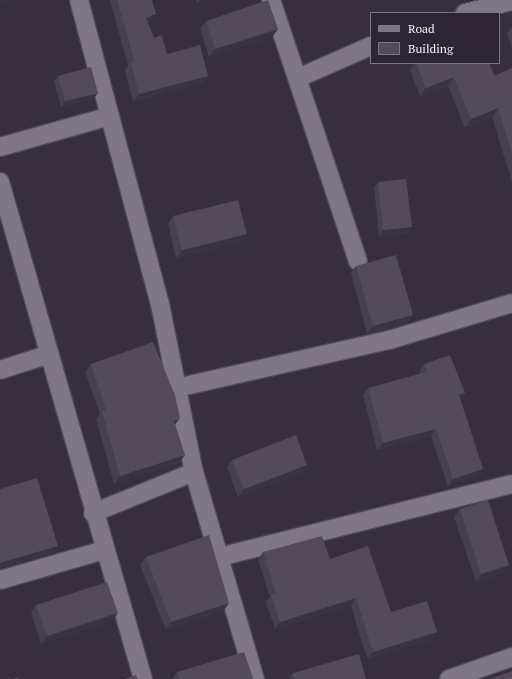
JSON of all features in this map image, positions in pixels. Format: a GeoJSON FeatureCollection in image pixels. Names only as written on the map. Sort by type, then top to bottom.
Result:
{"type":"FeatureCollection","features":[{"type":"Feature","properties":{"kind":"street"},"geometry":{"type":"LineString","coordinates":[[79,0],[160,304],[194,472],[255,679]]}},
{"type":"Feature","properties":{"kind":"street"},"geometry":{"type":"LineString","coordinates":[[271,0],[358,261]]}},
{"type":"Feature","properties":{"kind":"street"},"geometry":{"type":"LineString","coordinates":[[469,12],[512,1]]}},
{"type":"Feature","properties":{"kind":"street"},"geometry":{"type":"LineString","coordinates":[[298,78],[370,46]]}},
{"type":"Feature","properties":{"kind":"street"},"geometry":{"type":"LineString","coordinates":[[0,147],[110,116]]}},
{"type":"Feature","properties":{"kind":"street"},"geometry":{"type":"LineString","coordinates":[[0,182],[50,354],[93,513],[143,679]]}},
{"type":"Feature","properties":{"kind":"street"},"geometry":{"type":"LineString","coordinates":[[176,388],[389,340],[512,303]]}},
{"type":"Feature","properties":{"kind":"street"},"geometry":{"type":"LineString","coordinates":[[0,370],[50,354]]}},
{"type":"Feature","properties":{"kind":"street"},"geometry":{"type":"LineString","coordinates":[[93,513],[194,472]]}},
{"type":"Feature","properties":{"kind":"street"},"geometry":{"type":"LineString","coordinates":[[219,557],[512,484]]}},
{"type":"Feature","properties":{"kind":"street"},"geometry":{"type":"LineString","coordinates":[[0,580],[104,550]]}},
{"type":"Feature","properties":{"kind":"street"},"geometry":{"type":"LineString","coordinates":[[449,679],[512,657]]}},
{"type":"Feature","properties":{"kind":"building"},"geometry":{"type":"Polygon","coordinates":[[[117,0],[152,0],[156,14],[146,18],[154,38],[162,35],[167,54],[200,45],[208,76],[139,94],[131,63],[135,62],[117,0]]]}},
{"type":"Feature","properties":{"kind":"building"},"geometry":{"type":"Polygon","coordinates":[[[268,0],[278,29],[215,49],[206,21],[268,0]]]}},
{"type":"Feature","properties":{"kind":"building"},"geometry":{"type":"Polygon","coordinates":[[[416,64],[489,64],[494,76],[512,68],[512,154],[498,108],[471,119],[454,77],[426,88],[416,64]]]}},
{"type":"Feature","properties":{"kind":"building"},"geometry":{"type":"Polygon","coordinates":[[[91,67],[98,93],[65,101],[58,76],[91,67]]]}},
{"type":"Feature","properties":{"kind":"building"},"geometry":{"type":"Polygon","coordinates":[[[406,179],[412,227],[383,230],[378,182],[406,179]]]}},
{"type":"Feature","properties":{"kind":"building"},"geometry":{"type":"Polygon","coordinates":[[[238,200],[247,234],[182,250],[173,216],[238,200]]]}},
{"type":"Feature","properties":{"kind":"building"},"geometry":{"type":"Polygon","coordinates":[[[396,255],[413,315],[373,326],[356,266],[396,255]]]}},
{"type":"Feature","properties":{"kind":"building"},"geometry":{"type":"Polygon","coordinates":[[[153,342],[175,395],[180,418],[174,421],[185,455],[120,476],[102,411],[106,410],[91,364],[153,342]]]}},
{"type":"Feature","properties":{"kind":"building"},"geometry":{"type":"Polygon","coordinates":[[[450,355],[465,393],[459,395],[483,469],[453,479],[436,429],[383,443],[368,388],[427,372],[424,364],[450,355]]]}},
{"type":"Feature","properties":{"kind":"building"},"geometry":{"type":"Polygon","coordinates":[[[296,435],[307,465],[244,489],[232,460],[296,435]]]}},
{"type":"Feature","properties":{"kind":"building"},"geometry":{"type":"Polygon","coordinates":[[[37,478],[58,546],[0,563],[0,489],[37,478]]]}},
{"type":"Feature","properties":{"kind":"building"},"geometry":{"type":"Polygon","coordinates":[[[488,500],[509,565],[481,574],[460,509],[488,500]]]}},
{"type":"Feature","properties":{"kind":"building"},"geometry":{"type":"Polygon","coordinates":[[[209,535],[229,603],[171,622],[146,557],[209,535]]]}},
{"type":"Feature","properties":{"kind":"building"},"geometry":{"type":"Polygon","coordinates":[[[322,536],[330,559],[368,546],[391,612],[427,601],[437,632],[373,652],[356,598],[280,622],[271,595],[276,593],[263,552],[322,536]]]}},
{"type":"Feature","properties":{"kind":"building"},"geometry":{"type":"Polygon","coordinates":[[[107,582],[118,613],[47,636],[36,605],[107,582]]]}},
{"type":"Feature","properties":{"kind":"building"},"geometry":{"type":"Polygon","coordinates":[[[244,652],[253,678],[179,679],[177,672],[244,652]]]}},
{"type":"Feature","properties":{"kind":"building"},"geometry":{"type":"Polygon","coordinates":[[[359,654],[366,679],[294,679],[293,673],[359,654]]]}},
{"type":"Feature","properties":{"kind":"building"},"geometry":{"type":"Polygon","coordinates":[[[512,671],[512,679],[490,679],[512,671]]]}},
{"type":"Feature","properties":{"kind":"building"},"geometry":{"type":"Polygon","coordinates":[[[136,675],[138,679],[124,679],[136,675]]]}}]}
